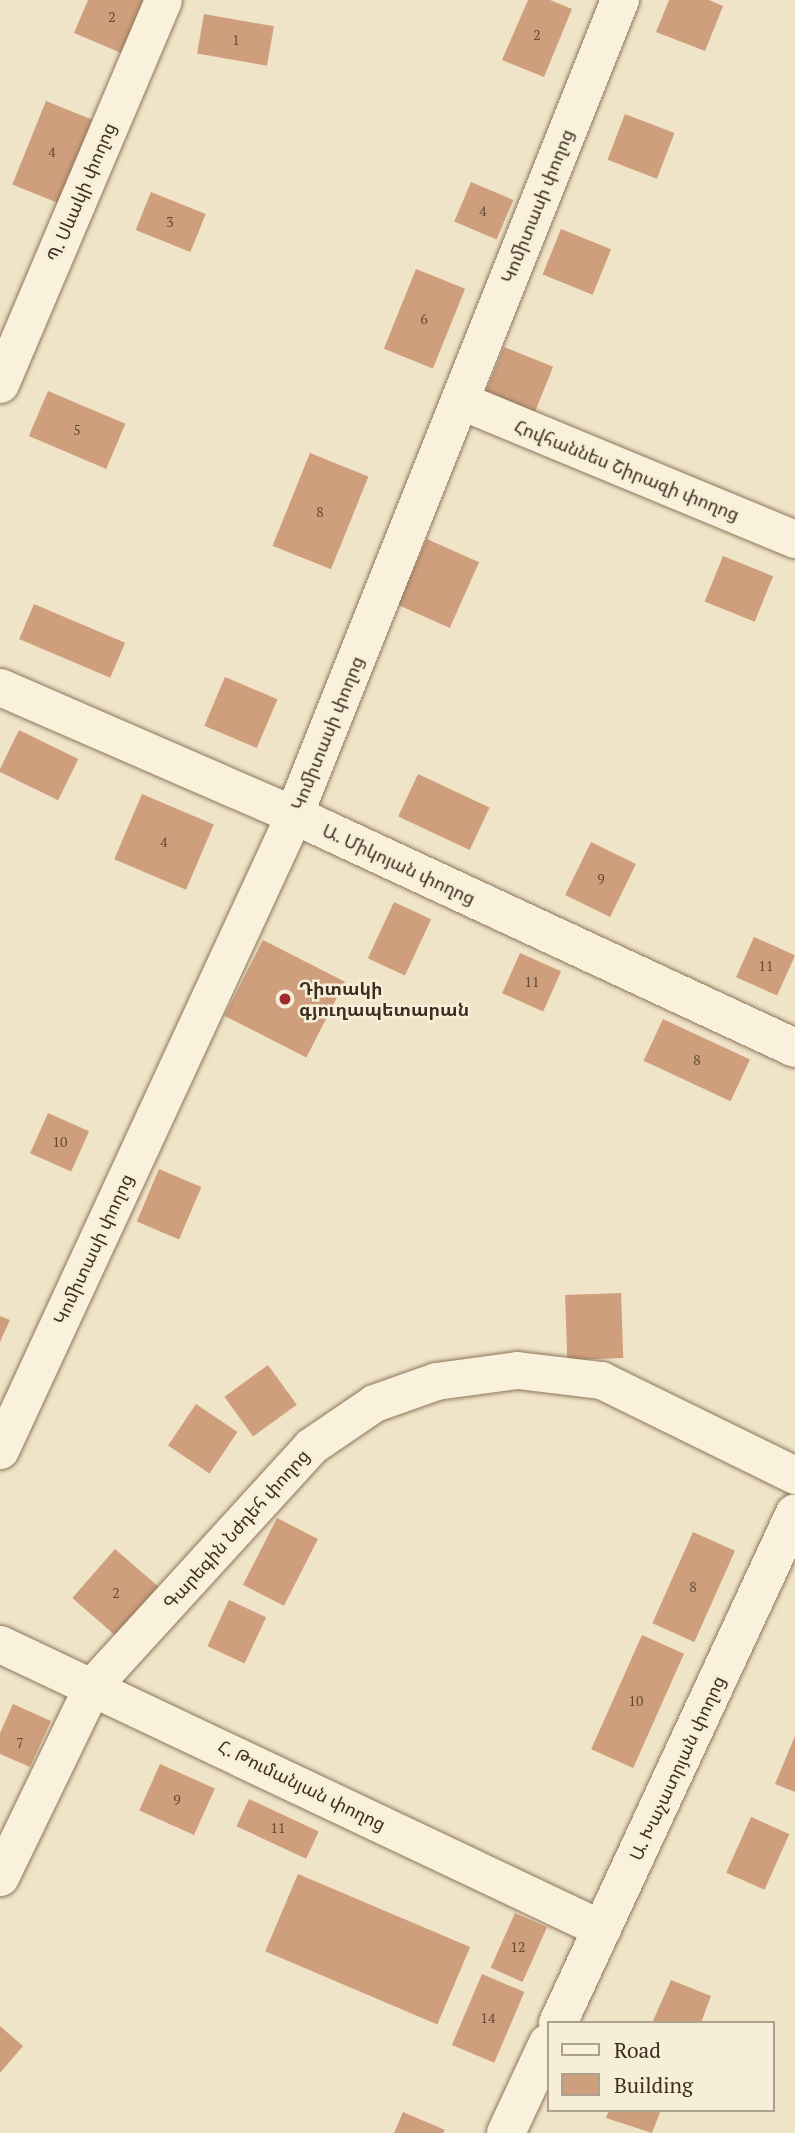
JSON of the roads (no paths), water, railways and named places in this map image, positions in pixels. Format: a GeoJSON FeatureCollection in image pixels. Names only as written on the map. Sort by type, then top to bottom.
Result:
{"type":"FeatureCollection","features":[{"type":"Feature","properties":{"kind":"main road","name":"Կոմիտասի փողոց"},"geometry":{"type":"LineString","coordinates":[[294,816],[620,0]]}},
{"type":"Feature","properties":{"kind":"main road","name":"Ա. Միկոյան փողոց"},"geometry":{"type":"LineString","coordinates":[[294,816],[795,1048]]}},
{"type":"Feature","properties":{"kind":"main road","name":"Ա. Խաչատրյան փողոց"},"geometry":{"type":"LineString","coordinates":[[559,2021],[795,1513]]}},
{"type":"Feature","properties":{"kind":"main road"},"geometry":{"type":"LineString","coordinates":[[506,2133],[546,2047]]}},
{"type":"Feature","properties":{"kind":"street","name":"Պ. Սևակի փողոց"},"geometry":{"type":"LineString","coordinates":[[0,384],[163,0]]}},
{"type":"Feature","properties":{"kind":"street","name":"Հովհաննես Շիրազի փողոց"},"geometry":{"type":"LineString","coordinates":[[459,401],[795,539]]}},
{"type":"Feature","properties":{"kind":"street","name":"Ա. Միկոյան փողոց"},"geometry":{"type":"LineString","coordinates":[[0,687],[294,816]]}},
{"type":"Feature","properties":{"kind":"street","name":"Կոմիտասի փողոց"},"geometry":{"type":"LineString","coordinates":[[0,1450],[294,816]]}},
{"type":"Feature","properties":{"kind":"street","name":"Գարեգին Նժդեհ փողոց"},"geometry":{"type":"LineString","coordinates":[[0,1877],[93,1685],[311,1446],[374,1403],[436,1381],[517,1370],[601,1380],[795,1475]]}},
{"type":"Feature","properties":{"kind":"street","name":"Հ. Թումանյան փողոց"},"geometry":{"type":"LineString","coordinates":[[0,1644],[93,1685],[602,1929]]}},
{"type":"Feature","properties":{"kind":"place","name":"Դիտակի գյուղապետարան"},"geometry":{"type":"Point","coordinates":[285,999]}}]}
